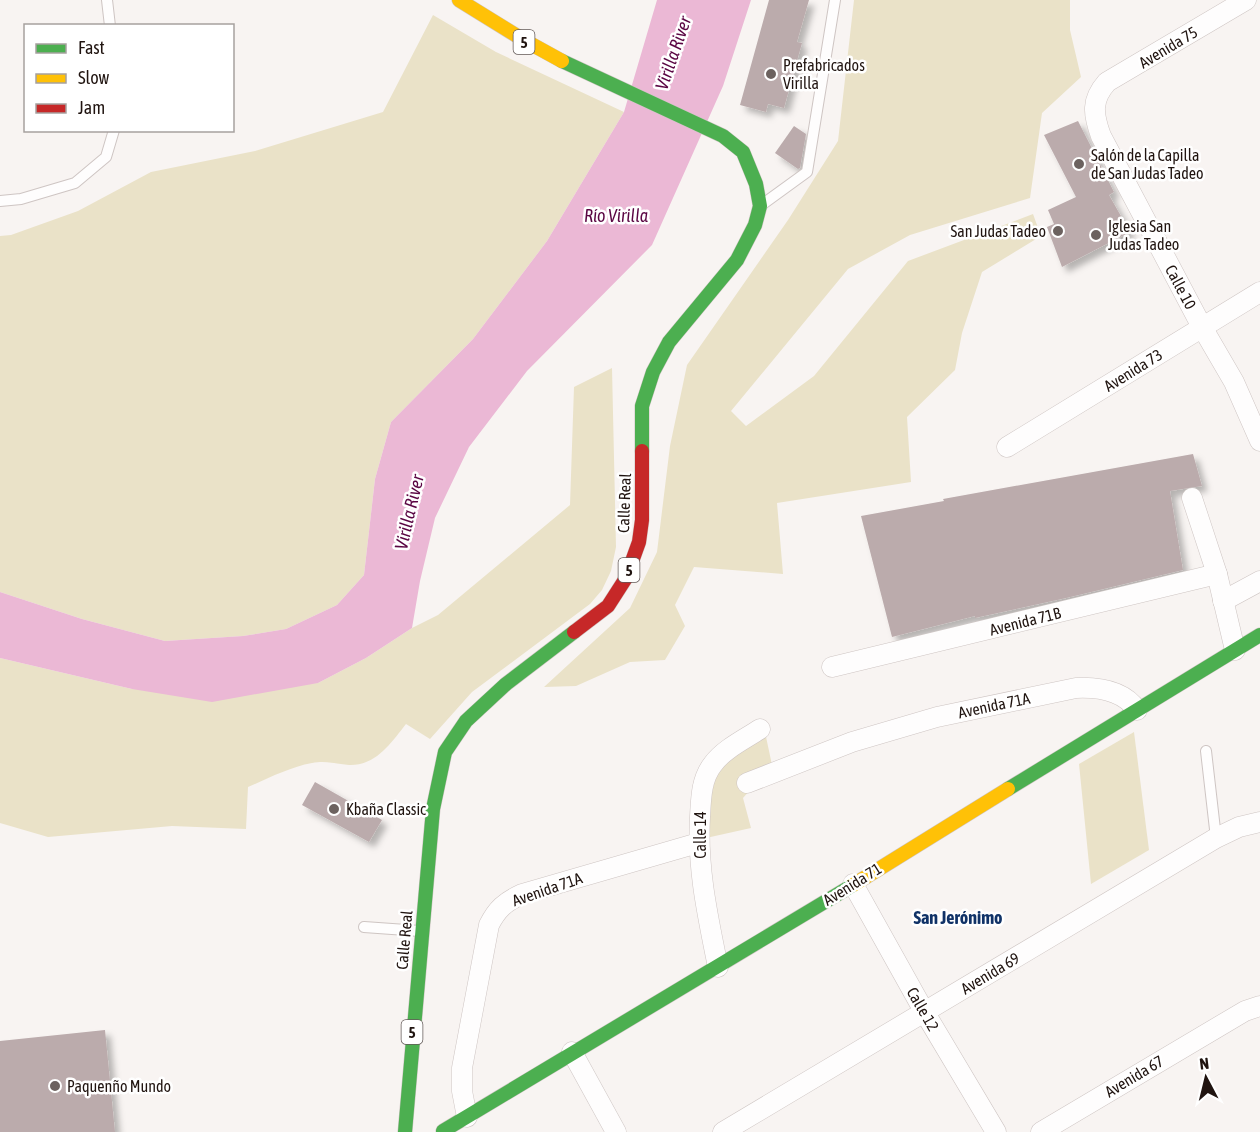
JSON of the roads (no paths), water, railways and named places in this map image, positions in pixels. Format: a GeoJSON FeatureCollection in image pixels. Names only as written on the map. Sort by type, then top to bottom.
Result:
{"type":"FeatureCollection","features":[{"type":"Feature","properties":{"kind":"main road","name":"5"},"geometry":{"type":"LineString","coordinates":[[459,0],[496,26],[550,56],[723,136],[743,152],[756,184],[760,206]]}},
{"type":"Feature","properties":{"kind":"main road","name":"Calle Real"},"geometry":{"type":"LineString","coordinates":[[405,1132],[433,809],[445,752],[466,721],[506,684],[608,606],[626,578],[639,542],[642,406],[652,372],[669,342],[737,260],[755,225],[760,206]]}},
{"type":"Feature","properties":{"kind":"main road","name":"Avenida 71"},"geometry":{"type":"LineString","coordinates":[[443,1131],[718,967],[1260,635]]}},
{"type":"Feature","properties":{"kind":"street","name":"Avenida 75"},"geometry":{"type":"LineString","coordinates":[[1096,100],[1107,82],[1246,0]]}},
{"type":"Feature","properties":{"kind":"street","name":"Calle 10"},"geometry":{"type":"LineString","coordinates":[[1096,100],[1095,120],[1101,136],[1202,327],[1234,382],[1260,441]]}},
{"type":"Feature","properties":{"kind":"street","name":"Avenida 73"},"geometry":{"type":"LineString","coordinates":[[1007,447],[1260,292]]}},
{"type":"Feature","properties":{"kind":"street"},"geometry":{"type":"LineString","coordinates":[[1192,498],[1218,574],[1235,650]]}},
{"type":"Feature","properties":{"kind":"street","name":"Avenida 71B"},"geometry":{"type":"LineString","coordinates":[[832,667],[1218,574]]}},
{"type":"Feature","properties":{"kind":"street"},"geometry":{"type":"LineString","coordinates":[[1223,601],[1260,581]]}},
{"type":"Feature","properties":{"kind":"street","name":"Avenida 71A"},"geometry":{"type":"LineString","coordinates":[[747,783],[852,742],[937,717],[1076,688],[1092,687],[1107,690],[1125,698],[1137,710]]}},
{"type":"Feature","properties":{"kind":"street","name":"Calle 14"},"geometry":{"type":"LineString","coordinates":[[718,967],[701,884],[698,843],[701,795],[705,778],[719,756],[760,729]]}},
{"type":"Feature","properties":{"kind":"street","name":"Avenida 69"},"geometry":{"type":"LineString","coordinates":[[723,1132],[1216,838],[1239,827],[1260,822]]}},
{"type":"Feature","properties":{"kind":"street","name":"Avenida 71A"},"geometry":{"type":"LineString","coordinates":[[467,1117],[462,1092],[462,1068],[489,926],[496,912],[507,901],[522,894],[698,843]]}},
{"type":"Feature","properties":{"kind":"street","name":"Calle 12"},"geometry":{"type":"LineString","coordinates":[[853,884],[925,1013],[996,1132]]}},
{"type":"Feature","properties":{"kind":"street","name":"Avenida 67"},"geometry":{"type":"LineString","coordinates":[[1041,1132],[1245,1011],[1260,1005]]}},
{"type":"Feature","properties":{"kind":"street"},"geometry":{"type":"LineString","coordinates":[[572,1052],[616,1132]]}},
{"type":"Feature","properties":{"kind":"lane"},"geometry":{"type":"LineString","coordinates":[[107,0],[110,24]]}},
{"type":"Feature","properties":{"kind":"lane"},"geometry":{"type":"LineString","coordinates":[[760,206],[807,172],[835,0]]}},
{"type":"Feature","properties":{"kind":"lane"},"geometry":{"type":"LineString","coordinates":[[0,201],[21,200],[75,183],[106,157],[113,132]]}},
{"type":"Feature","properties":{"kind":"lane"},"geometry":{"type":"LineString","coordinates":[[1206,751],[1216,838]]}},
{"type":"Feature","properties":{"kind":"lane"},"geometry":{"type":"LineString","coordinates":[[364,927],[421,931]]}},
{"type":"Feature","properties":{"kind":"water","name":"Río Virilla"},"geometry":{"type":"Polygon","coordinates":[[[657,0],[751,0],[723,86],[652,245],[527,371],[469,447],[435,518],[412,628],[366,658],[318,683],[212,702],[132,689],[0,658],[0,592],[82,619],[165,641],[243,636],[286,629],[337,605],[364,575],[375,479],[391,422],[473,339],[547,241],[624,112],[657,0]]]}},
{"type":"Feature","properties":{"kind":"place","name":"Prefabricados Virilla"},"geometry":{"type":"Point","coordinates":[771,74]}},
{"type":"Feature","properties":{"kind":"place","name":"Salón de la Capilla de San Judas Tadeo"},"geometry":{"type":"Point","coordinates":[1079,164]}},
{"type":"Feature","properties":{"kind":"place","name":"San Judas Tadeo"},"geometry":{"type":"Point","coordinates":[1058,231]}},
{"type":"Feature","properties":{"kind":"place","name":"Iglesia San Judas Tadeo"},"geometry":{"type":"Point","coordinates":[1096,235]}},
{"type":"Feature","properties":{"kind":"place","name":"Kbaña Classic"},"geometry":{"type":"Point","coordinates":[334,809]}},
{"type":"Feature","properties":{"kind":"place","name":"Paquenño Mundo"},"geometry":{"type":"Point","coordinates":[55,1086]}},
{"type":"Feature","properties":{"kind":"district","name":"San Jerónimo"},"geometry":{"type":"Point","coordinates":[958,917]}},
{"type":"Feature","properties":{"kind":"water label","name":"Virilla River"},"geometry":{"type":"Point","coordinates":[673,53]}},
{"type":"Feature","properties":{"kind":"water label","name":"Virilla River"},"geometry":{"type":"Point","coordinates":[409,512]}}]}
